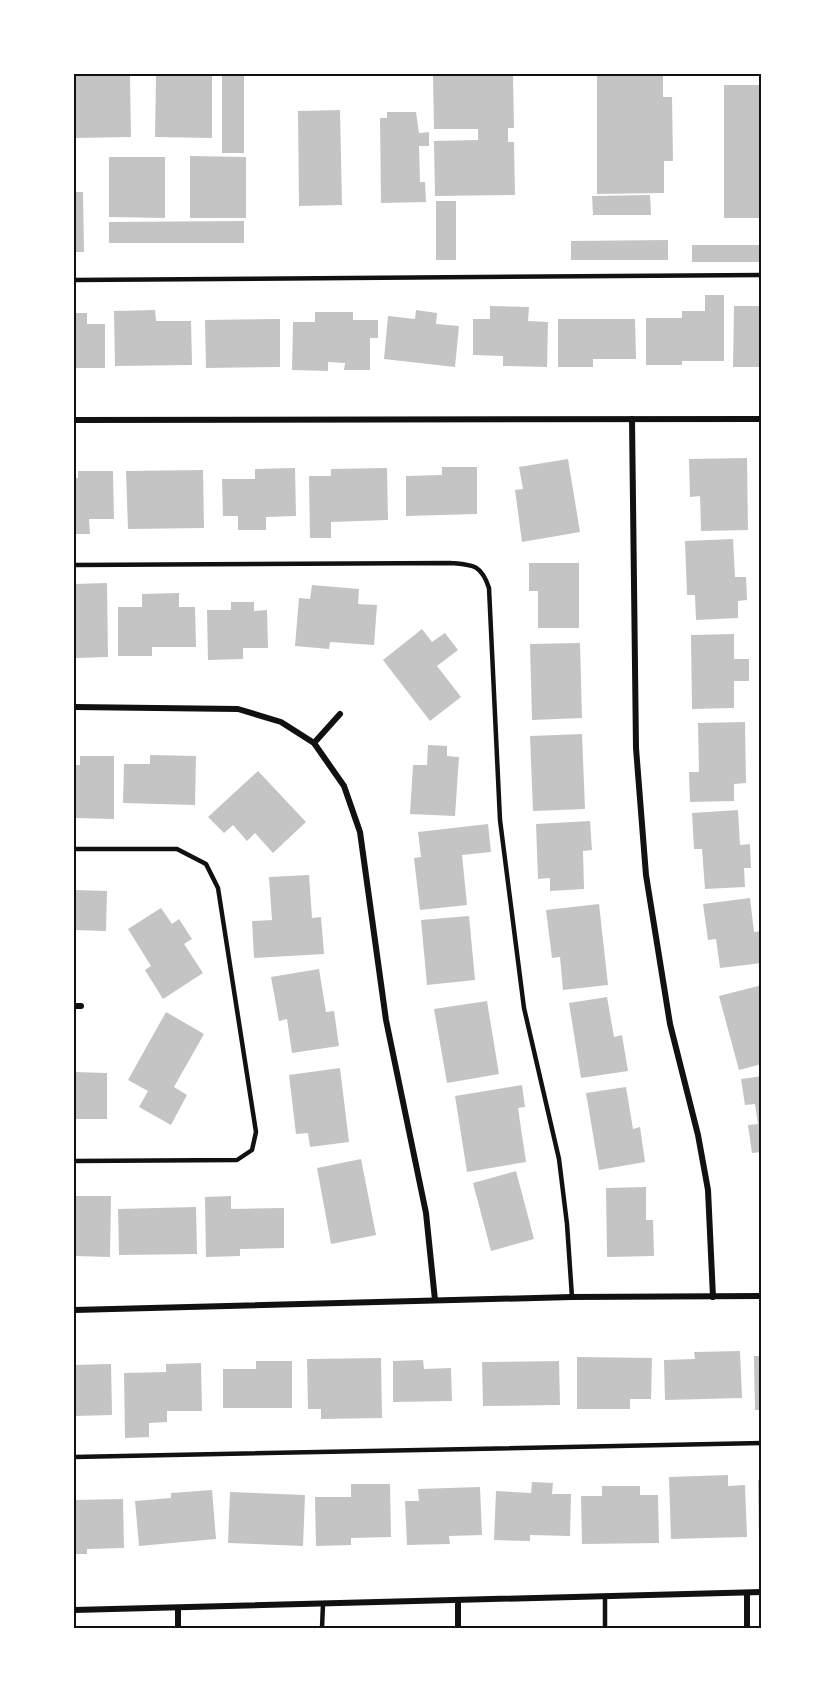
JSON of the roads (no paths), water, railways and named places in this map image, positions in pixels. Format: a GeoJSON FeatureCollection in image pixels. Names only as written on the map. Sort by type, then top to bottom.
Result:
{"type":"FeatureCollection","features":[{"type":"Feature","properties":{"kind":"street"},"geometry":{"type":"LineString","coordinates":[[632,419],[636,748],[646,875],[670,1024],[698,1136],[708,1190],[713,1298]]}},
{"type":"Feature","properties":{"kind":"street"},"geometry":{"type":"LineString","coordinates":[[74,420],[762,419]]}},
{"type":"Feature","properties":{"kind":"street"},"geometry":{"type":"LineString","coordinates":[[74,707],[238,708],[281,722],[314,743],[344,786],[360,832],[386,1020],[426,1213],[435,1300]]}},
{"type":"Feature","properties":{"kind":"street"},"geometry":{"type":"LineString","coordinates":[[314,743],[340,714]]}},
{"type":"Feature","properties":{"kind":"street"},"geometry":{"type":"LineString","coordinates":[[74,1310],[435,1300],[762,1296]]}},
{"type":"Feature","properties":{"kind":"street"},"geometry":{"type":"LineString","coordinates":[[74,1610],[762,1592]]}},
{"type":"Feature","properties":{"kind":"street"},"geometry":{"type":"LineString","coordinates":[[747,1593],[747,1629]]}},
{"type":"Feature","properties":{"kind":"street"},"geometry":{"type":"LineString","coordinates":[[458,1600],[458,1629]]}},
{"type":"Feature","properties":{"kind":"street"},"geometry":{"type":"LineString","coordinates":[[178,1608],[178,1629]]}},
{"type":"Feature","properties":{"kind":"lane"},"geometry":{"type":"LineString","coordinates":[[74,280],[762,275]]}},
{"type":"Feature","properties":{"kind":"lane"},"geometry":{"type":"LineString","coordinates":[[74,565],[450,564],[473,565],[485,575],[489,588],[500,820],[524,1008],[559,1159],[567,1224],[572,1298]]}},
{"type":"Feature","properties":{"kind":"lane"},"geometry":{"type":"LineString","coordinates":[[74,849],[177,849],[206,864],[219,888],[256,1131],[252,1150],[237,1160],[74,1161]]}},
{"type":"Feature","properties":{"kind":"lane"},"geometry":{"type":"LineString","coordinates":[[74,1457],[762,1443]]}},
{"type":"Feature","properties":{"kind":"lane"},"geometry":{"type":"LineString","coordinates":[[605,1596],[605,1629]]}},
{"type":"Feature","properties":{"kind":"lane"},"geometry":{"type":"LineString","coordinates":[[322,1604],[322,1629]]}}]}
